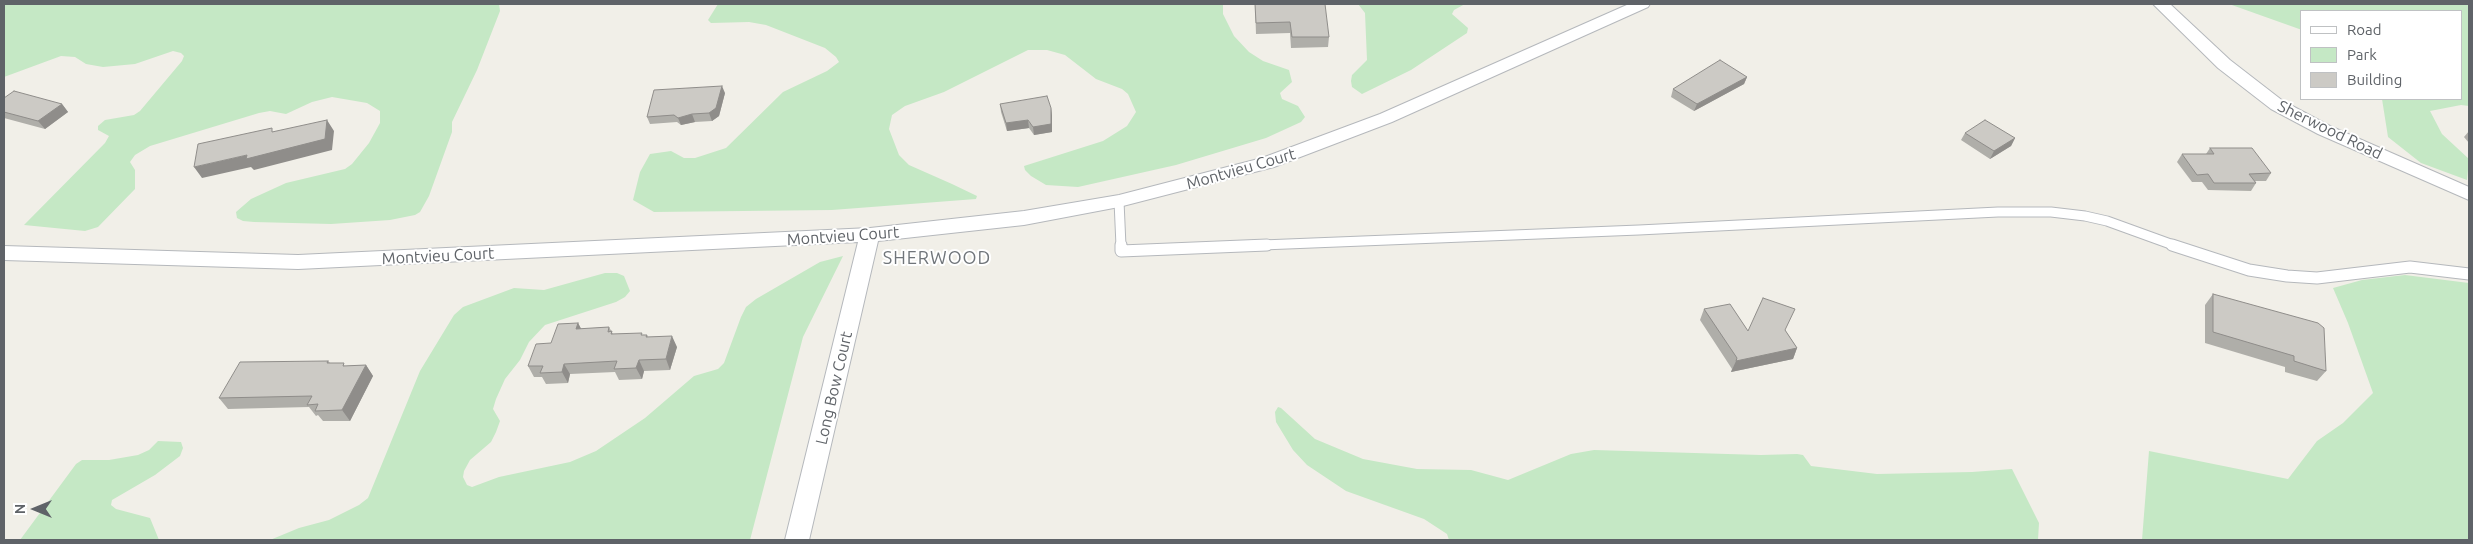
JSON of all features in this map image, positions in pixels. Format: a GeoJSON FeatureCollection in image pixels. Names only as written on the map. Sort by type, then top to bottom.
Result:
{"type":"FeatureCollection","features":[{"type":"Feature","properties":{"kind":"street","name":"Montvieu Court"},"geometry":{"type":"LineString","coordinates":[[4,253],[212,261],[298,262],[870,235],[1018,218],[1118,201],[1228,174],[1308,149],[1386,118],[1642,4]]}},
{"type":"Feature","properties":{"kind":"street","name":"Sherwood Road"},"geometry":{"type":"LineString","coordinates":[[2161,4],[2224,64],[2277,105],[2324,130],[2469,194]]}},
{"type":"Feature","properties":{"kind":"street","name":"Long Bow Court"},"geometry":{"type":"LineString","coordinates":[[797,540],[870,235]]}},
{"type":"Feature","properties":{"kind":"lane"},"geometry":{"type":"LineString","coordinates":[[1118,201],[1121,251],[1639,230],[1998,212],[2051,212],[2107,221],[2240,267],[2287,276],[2317,278],[2410,267],[2469,274]]}},
{"type":"Feature","properties":{"kind":"green space"},"geometry":{"type":"Polygon","coordinates":[[[4,4],[499,4],[500,11],[477,70],[452,122],[452,132],[429,196],[420,212],[415,215],[390,220],[331,224],[254,222],[243,221],[237,218],[236,212],[251,199],[286,183],[345,169],[352,164],[369,143],[380,123],[380,111],[367,103],[332,97],[312,102],[286,114],[270,111],[259,113],[150,146],[135,155],[130,162],[135,170],[135,189],[98,227],[85,231],[24,225],[105,143],[109,136],[98,130],[98,126],[105,120],[134,115],[140,111],[182,61],[184,56],[173,51],[135,64],[103,67],[86,64],[75,57],[61,56],[4,77],[4,4]]]}},
{"type":"Feature","properties":{"kind":"green space"},"geometry":{"type":"Polygon","coordinates":[[[718,4],[1223,4],[1223,14],[1234,36],[1249,52],[1263,61],[1289,70],[1292,82],[1280,93],[1282,99],[1298,106],[1305,117],[1301,122],[1266,138],[1176,165],[1078,187],[1046,185],[1031,176],[1024,166],[1103,141],[1127,126],[1136,112],[1128,94],[1122,89],[1096,79],[1065,55],[1047,50],[1028,50],[944,92],[905,106],[892,115],[889,129],[899,155],[909,165],[977,196],[976,199],[832,210],[654,212],[633,200],[640,172],[650,154],[671,151],[684,158],[695,158],[726,148],[783,92],[827,71],[839,62],[825,48],[766,25],[749,22],[711,23],[708,20],[718,4]]]}},
{"type":"Feature","properties":{"kind":"green space"},"geometry":{"type":"Polygon","coordinates":[[[1358,4],[1465,4],[1454,10],[1452,14],[1468,28],[1467,33],[1411,70],[1362,94],[1352,87],[1351,81],[1352,75],[1367,60],[1365,13],[1358,4]]]}},
{"type":"Feature","properties":{"kind":"green space"},"geometry":{"type":"Polygon","coordinates":[[[2229,4],[2469,4],[2469,106],[2461,105],[2430,111],[2442,134],[2469,159],[2467,180],[2421,163],[2388,137],[2382,100],[2463,100],[2463,10],[2300,10],[2300,29],[2229,4]]]}},
{"type":"Feature","properties":{"kind":"green space"},"geometry":{"type":"Polygon","coordinates":[[[843,256],[803,337],[750,540],[270,540],[299,528],[329,520],[359,505],[368,498],[420,371],[454,315],[463,307],[514,288],[544,290],[605,273],[617,273],[624,276],[630,291],[625,297],[616,302],[545,325],[529,342],[520,360],[505,379],[496,399],[493,409],[500,421],[491,442],[470,460],[464,471],[463,477],[467,485],[472,487],[499,477],[570,462],[596,451],[645,418],[694,376],[718,369],[724,363],[746,307],[756,299],[820,262],[843,256]]]}},
{"type":"Feature","properties":{"kind":"green space"},"geometry":{"type":"Polygon","coordinates":[[[2405,275],[2469,283],[2469,540],[2142,540],[2149,451],[2288,479],[2317,441],[2343,423],[2373,393],[2348,323],[2333,288],[2362,280],[2405,275]]]}},
{"type":"Feature","properties":{"kind":"green space"},"geometry":{"type":"Polygon","coordinates":[[[1278,407],[1315,439],[1363,459],[1417,469],[1471,470],[1508,480],[1571,454],[1594,450],[1761,455],[1797,454],[1803,455],[1811,466],[1877,474],[1972,472],[2012,469],[2039,523],[2038,540],[1449,540],[1447,534],[1424,519],[1346,491],[1307,465],[1293,450],[1276,422],[1275,412],[1278,407]]]}},
{"type":"Feature","properties":{"kind":"green space"},"geometry":{"type":"Polygon","coordinates":[[[158,441],[181,442],[183,448],[180,456],[155,475],[112,500],[111,505],[116,509],[150,518],[159,540],[20,540],[76,464],[82,460],[109,460],[138,455],[149,450],[158,441]]]}},
{"type":"Feature","properties":{"kind":"building"},"geometry":{"type":"Polygon","coordinates":[[[1255,4],[1325,4],[1329,37],[1292,37],[1290,22],[1256,23],[1255,4]]]}},
{"type":"Feature","properties":{"kind":"building"},"geometry":{"type":"Polygon","coordinates":[[[1720,60],[1747,77],[1697,104],[1673,89],[1720,60]]]}},
{"type":"Feature","properties":{"kind":"building"},"geometry":{"type":"Polygon","coordinates":[[[722,86],[716,108],[709,113],[692,114],[678,118],[674,115],[647,117],[654,90],[722,86]]]}},
{"type":"Feature","properties":{"kind":"building"},"geometry":{"type":"Polygon","coordinates":[[[14,91],[62,104],[38,121],[4,112],[4,98],[14,91]]]}},
{"type":"Feature","properties":{"kind":"building"},"geometry":{"type":"Polygon","coordinates":[[[1047,96],[1051,108],[1051,124],[1033,127],[1028,120],[1006,123],[1000,104],[1047,96]]]}},
{"type":"Feature","properties":{"kind":"building"},"geometry":{"type":"Polygon","coordinates":[[[327,120],[325,139],[246,159],[247,155],[194,167],[198,144],[272,128],[272,132],[327,120]]]}},
{"type":"Feature","properties":{"kind":"building"},"geometry":{"type":"Polygon","coordinates":[[[1985,120],[2015,138],[1994,151],[1965,133],[1985,120]]]}},
{"type":"Feature","properties":{"kind":"building"},"geometry":{"type":"Polygon","coordinates":[[[2210,148],[2252,148],[2271,173],[2249,174],[2256,183],[2214,183],[2208,174],[2197,175],[2182,154],[2214,154],[2210,148]]]}},
{"type":"Feature","properties":{"kind":"building"},"geometry":{"type":"Polygon","coordinates":[[[2213,294],[2318,323],[2324,328],[2326,371],[2294,361],[2294,356],[2213,332],[2213,294]]]}},
{"type":"Feature","properties":{"kind":"building"},"geometry":{"type":"Polygon","coordinates":[[[1763,298],[1795,309],[1785,330],[1797,348],[1736,361],[1737,358],[1704,309],[1730,304],[1748,331],[1763,298]]]}},
{"type":"Feature","properties":{"kind":"building"},"geometry":{"type":"Polygon","coordinates":[[[578,323],[576,329],[609,327],[608,332],[612,331],[611,334],[642,333],[641,335],[647,335],[646,337],[672,336],[666,359],[639,360],[636,368],[614,369],[617,361],[564,364],[562,372],[540,373],[543,366],[528,366],[536,344],[551,343],[558,324],[578,323]]]}},
{"type":"Feature","properties":{"kind":"building"},"geometry":{"type":"Polygon","coordinates":[[[328,361],[327,363],[344,363],[343,366],[366,365],[342,410],[315,411],[318,404],[307,405],[312,396],[219,398],[240,362],[328,361]]]}},
{"type":"Feature","properties":{"kind":"district","name":"SHERWOOD"},"geometry":{"type":"Point","coordinates":[937,258]}}]}
